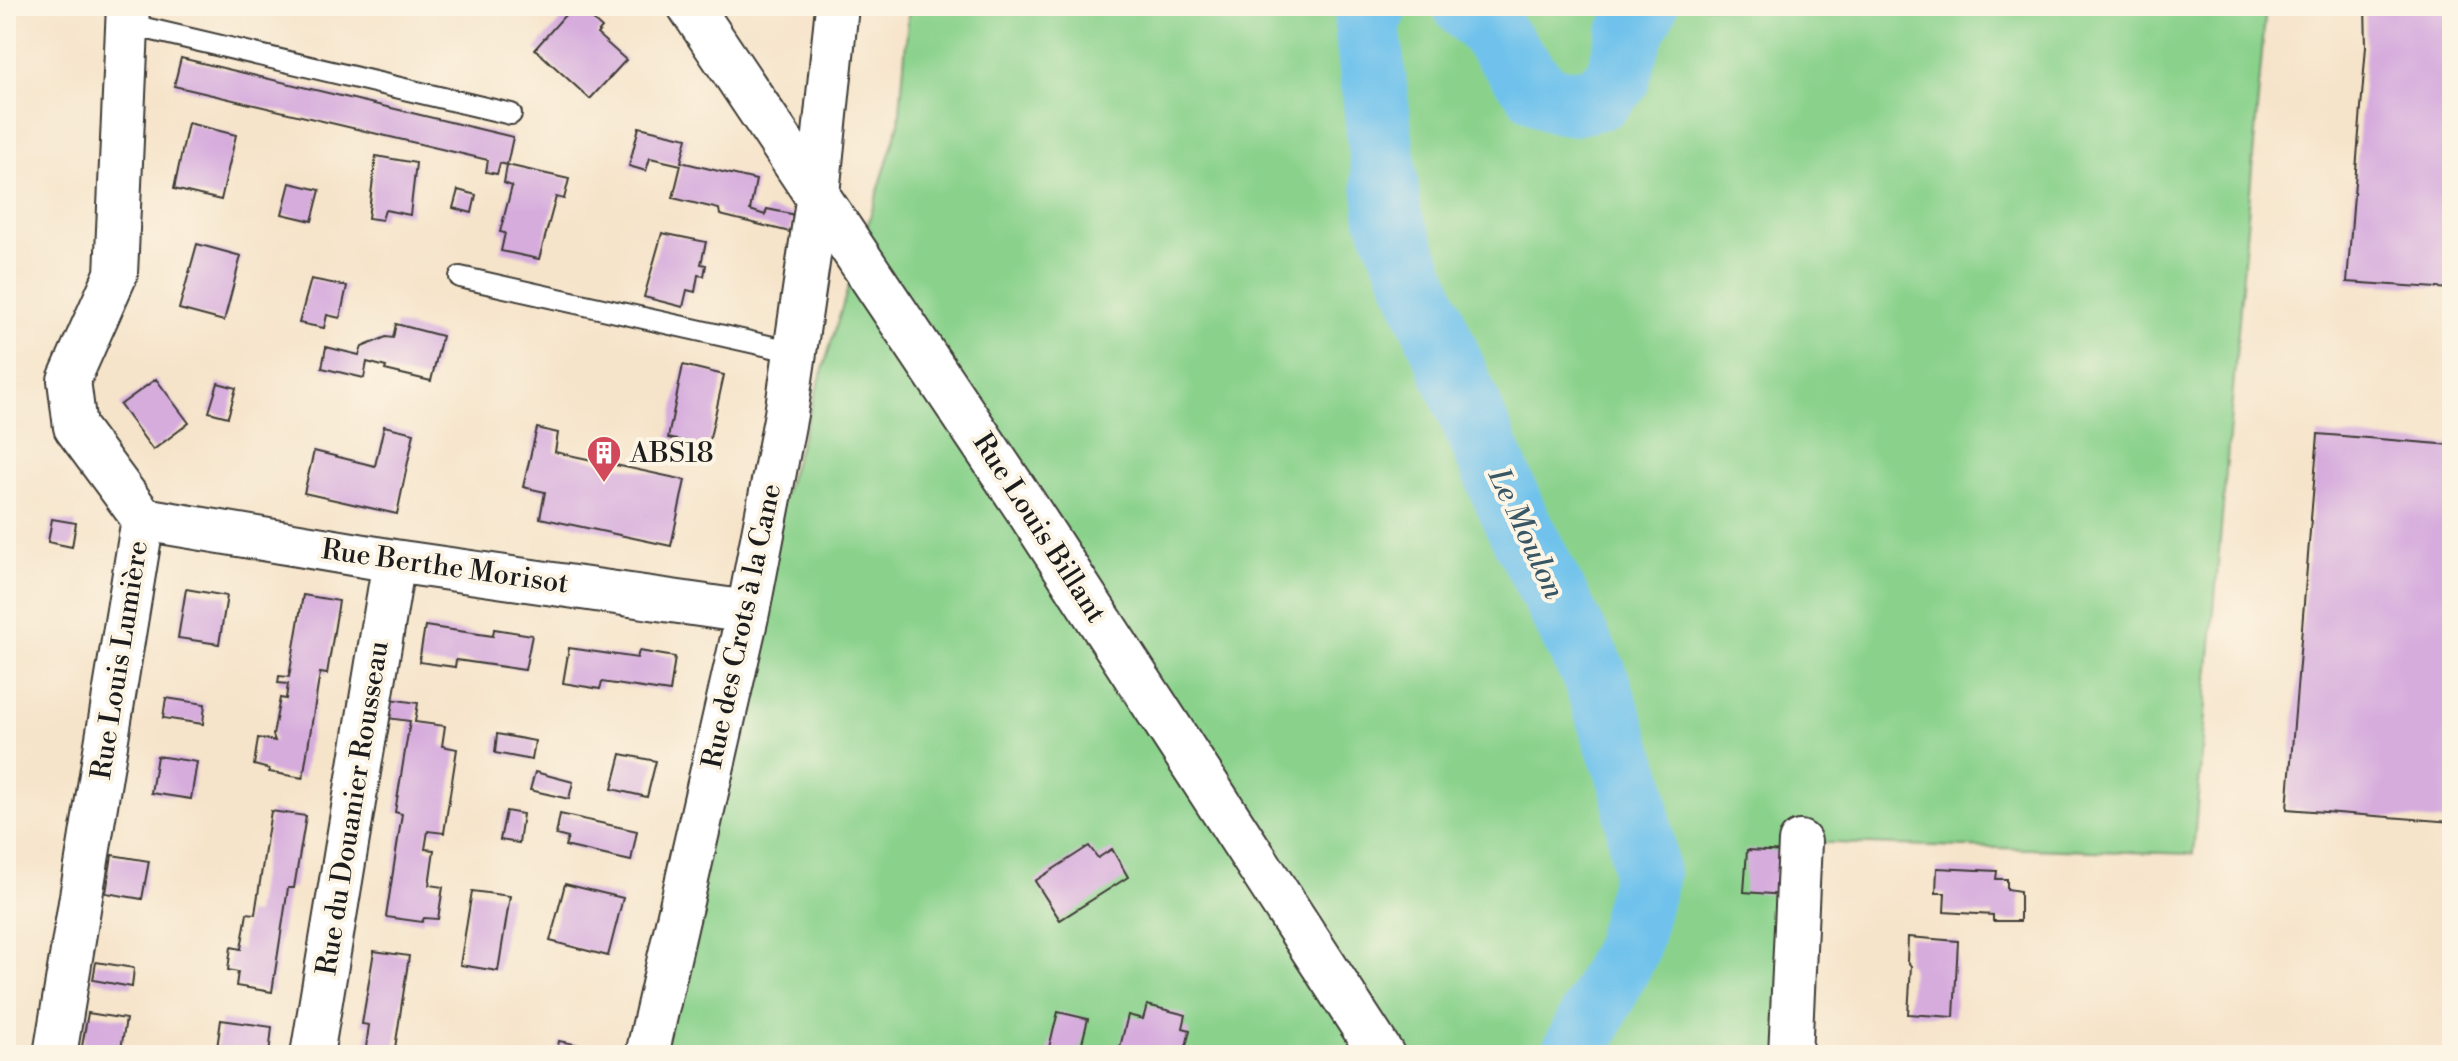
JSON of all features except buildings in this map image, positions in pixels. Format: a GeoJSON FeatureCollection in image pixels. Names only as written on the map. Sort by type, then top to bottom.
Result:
{"type":"FeatureCollection","features":[{"type":"Feature","properties":{"kind":"street","name":"Rue Louis Billant"},"geometry":{"type":"LineString","coordinates":[[690,6],[1026,507],[1382,1055]]}},
{"type":"Feature","properties":{"kind":"street","name":"Rue des Crots à la Cane"},"geometry":{"type":"LineString","coordinates":[[647,1055],[748,612],[786,414],[818,194],[837,6]]}},
{"type":"Feature","properties":{"kind":"street","name":"Rue Louis Lumière"},"geometry":{"type":"LineString","coordinates":[[55,1055],[143,519],[75,427],[69,380],[116,274],[128,15]]}},
{"type":"Feature","properties":{"kind":"street","name":"Rue Berthe Morisot"},"geometry":{"type":"LineString","coordinates":[[143,519],[394,561],[748,612]]}},
{"type":"Feature","properties":{"kind":"street","name":"Rue du Douanier Rousseau"},"geometry":{"type":"LineString","coordinates":[[312,1055],[394,561]]}},
{"type":"Feature","properties":{"kind":"street"},"geometry":{"type":"LineString","coordinates":[[1790,1055],[1800,842]]}},
{"type":"Feature","properties":{"kind":"lane"},"geometry":{"type":"LineString","coordinates":[[128,15],[511,114]]}},
{"type":"Feature","properties":{"kind":"lane"},"geometry":{"type":"LineString","coordinates":[[460,277],[795,352]]}},
{"type":"Feature","properties":{"kind":"green space"},"geometry":{"type":"Polygon","coordinates":[[[909,6],[2266,6],[2193,854],[1800,842],[1790,1055],[647,1055],[748,612],[899,123],[909,6]]]}},
{"type":"Feature","properties":{"kind":"waterway","name":"Le Moulon"},"geometry":{"type":"LineString","coordinates":[[1375,6],[1367,25],[1389,218],[1515,518],[1594,674],[1633,786],[1646,874],[1626,950],[1573,1055]]}},
{"type":"Feature","properties":{"kind":"waterway","name":"Le Moulon"},"geometry":{"type":"LineString","coordinates":[[1466,6],[1489,28],[1538,91],[1553,99],[1572,103],[1600,97],[1617,79],[1631,33],[1645,6]]}},
{"type":"Feature","properties":{"kind":"place","name":"ABS18"},"geometry":{"type":"Point","coordinates":[604,484]}}]}
